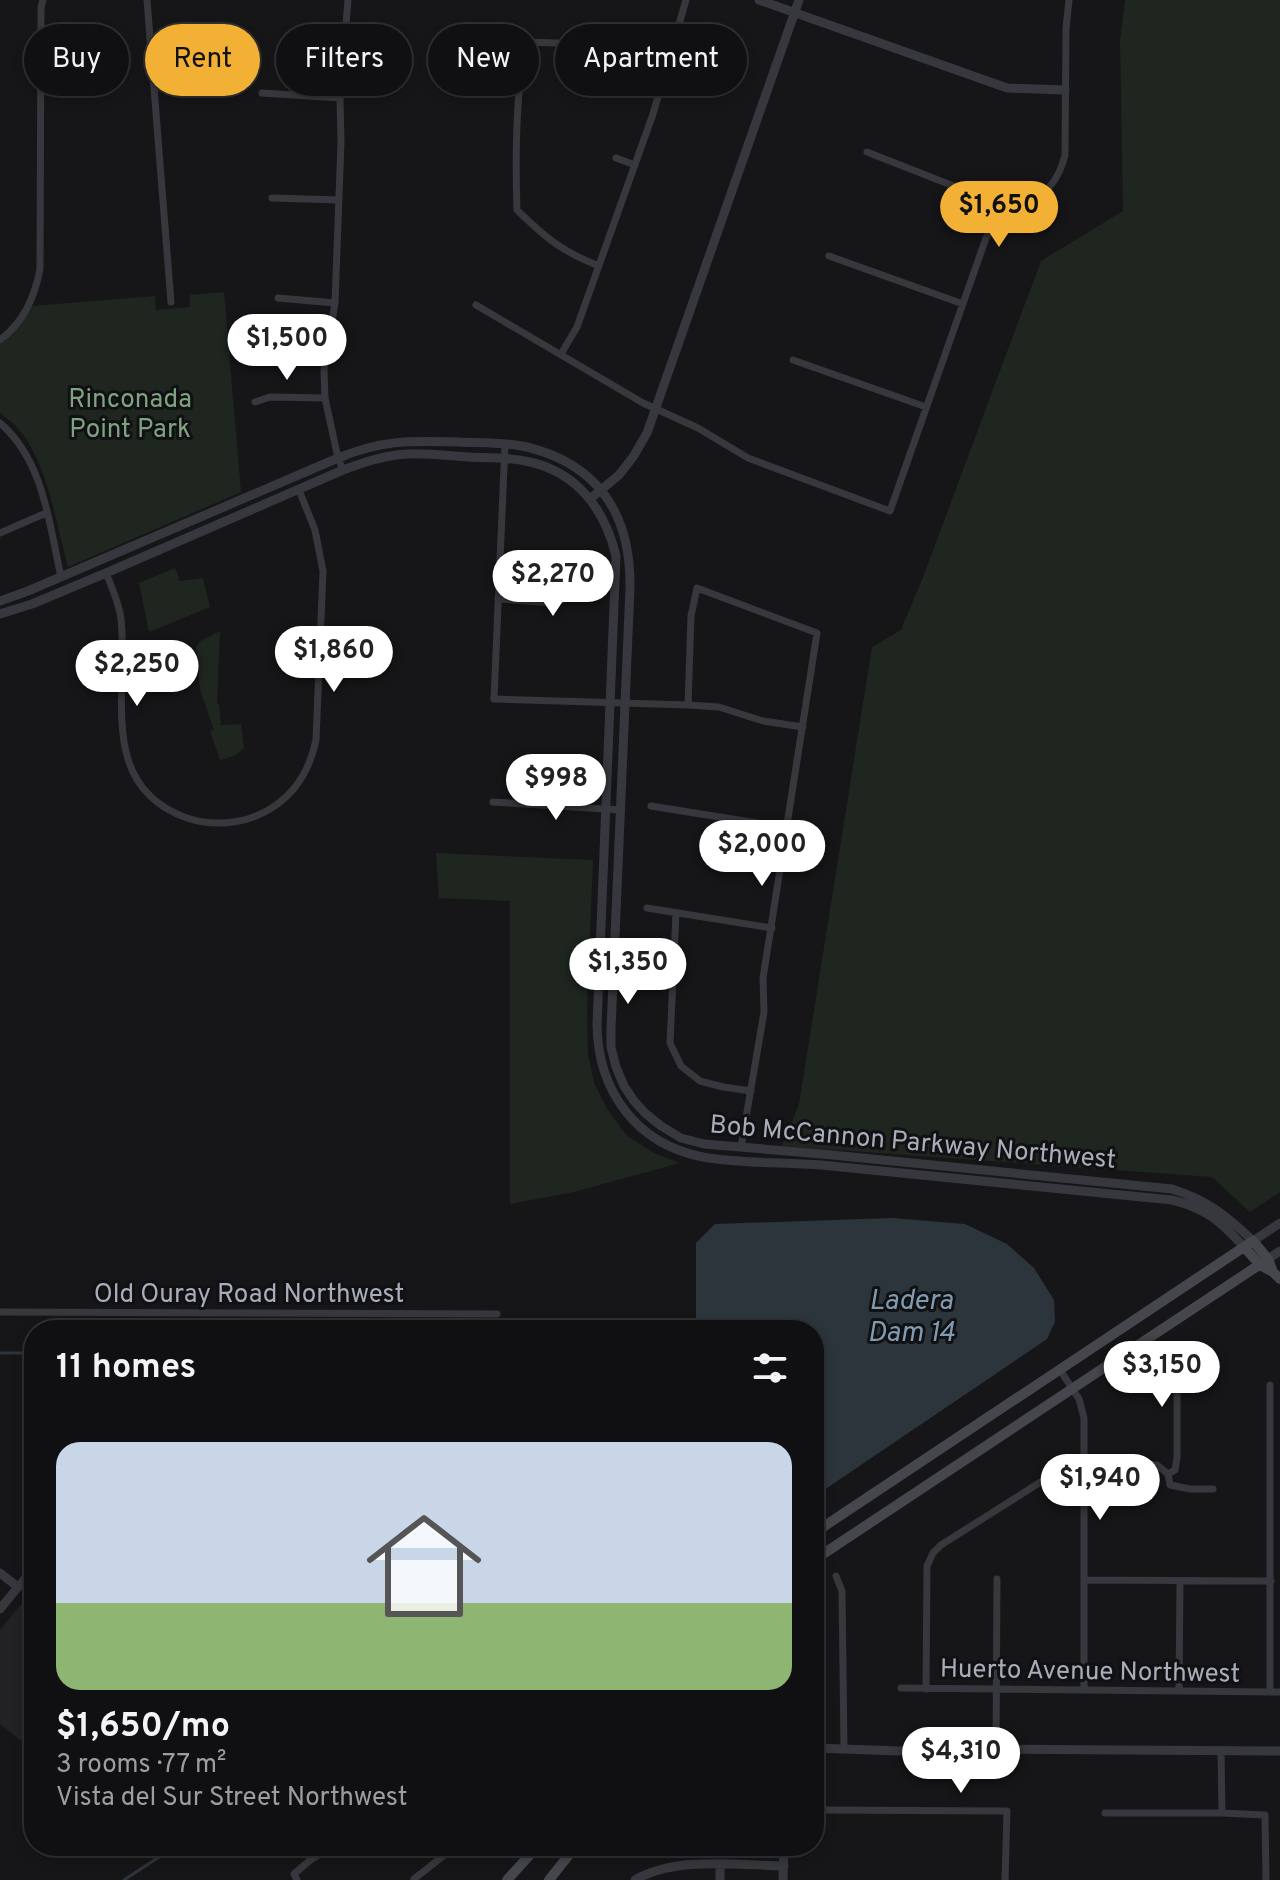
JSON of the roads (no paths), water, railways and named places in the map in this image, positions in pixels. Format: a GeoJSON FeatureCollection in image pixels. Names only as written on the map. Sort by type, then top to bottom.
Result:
{"type":"FeatureCollection","features":[{"type":"Feature","properties":{"kind":"main road"},"geometry":{"type":"LineString","coordinates":[[824,1526],[1248,1244],[1276,1275]]}},
{"type":"Feature","properties":{"kind":"main road"},"geometry":{"type":"LineString","coordinates":[[824,1553],[1264,1262]]}},
{"type":"Feature","properties":{"kind":"main road"},"geometry":{"type":"LineString","coordinates":[[507,1880],[529,1856]]}},
{"type":"Feature","properties":{"kind":"main road"},"geometry":{"type":"LineString","coordinates":[[549,1880],[568,1856]]}},
{"type":"Feature","properties":{"kind":"street"},"geometry":{"type":"LineString","coordinates":[[0,340],[18,322],[29,304],[37,288],[40,269],[43,0]]}},
{"type":"Feature","properties":{"kind":"street"},"geometry":{"type":"LineString","coordinates":[[147,0],[171,302]]}},
{"type":"Feature","properties":{"kind":"street"},"geometry":{"type":"LineString","coordinates":[[343,470],[325,398],[324,370],[335,303],[340,98],[348,0]]}},
{"type":"Feature","properties":{"kind":"street"},"geometry":{"type":"LineString","coordinates":[[679,24],[686,0]]}},
{"type":"Feature","properties":{"kind":"street"},"geometry":{"type":"LineString","coordinates":[[759,0],[1007,88],[1065,90]]}},
{"type":"Feature","properties":{"kind":"street"},"geometry":{"type":"LineString","coordinates":[[590,499],[619,475],[647,433],[799,0]]}},
{"type":"Feature","properties":{"kind":"street"},"geometry":{"type":"LineString","coordinates":[[476,305],[748,458],[890,511],[986,238],[1000,220],[1041,196],[1055,182],[1061,170],[1065,155],[1069,0]]}},
{"type":"Feature","properties":{"kind":"street"},"geometry":{"type":"LineString","coordinates":[[555,43],[525,42],[520,70],[517,210],[549,240],[573,256],[599,266]]}},
{"type":"Feature","properties":{"kind":"street"},"geometry":{"type":"LineString","coordinates":[[262,93],[340,98]]}},
{"type":"Feature","properties":{"kind":"street"},"geometry":{"type":"LineString","coordinates":[[561,354],[577,327],[658,96]]}},
{"type":"Feature","properties":{"kind":"street"},"geometry":{"type":"LineString","coordinates":[[867,152],[974,194],[989,205],[1000,220]]}},
{"type":"Feature","properties":{"kind":"street"},"geometry":{"type":"LineString","coordinates":[[616,158],[635,165]]}},
{"type":"Feature","properties":{"kind":"street"},"geometry":{"type":"LineString","coordinates":[[272,198],[339,200]]}},
{"type":"Feature","properties":{"kind":"street"},"geometry":{"type":"LineString","coordinates":[[829,256],[963,304]]}},
{"type":"Feature","properties":{"kind":"street"},"geometry":{"type":"LineString","coordinates":[[278,298],[335,303]]}},
{"type":"Feature","properties":{"kind":"street"},"geometry":{"type":"LineString","coordinates":[[793,360],[926,407]]}},
{"type":"Feature","properties":{"kind":"street"},"geometry":{"type":"LineString","coordinates":[[255,402],[270,397],[325,398]]}},
{"type":"Feature","properties":{"kind":"street"},"geometry":{"type":"LineString","coordinates":[[0,423],[21,445],[32,463],[40,484],[61,577],[67,589]]}},
{"type":"Feature","properties":{"kind":"street","name":"Bob McCannon Parkway Northwest"},"geometry":{"type":"LineString","coordinates":[[0,601],[356,450],[408,440],[525,446],[558,458],[601,489],[619,519],[628,545],[630,588],[611,1047],[624,1086],[634,1101],[661,1126],[681,1138],[704,1144],[1164,1187],[1190,1195],[1225,1214],[1248,1244]]}},
{"type":"Feature","properties":{"kind":"street"},"geometry":{"type":"LineString","coordinates":[[505,444],[494,699],[719,707],[763,721],[803,727]]}},
{"type":"Feature","properties":{"kind":"street","name":"Bob McCannon Parkway Northwest"},"geometry":{"type":"LineString","coordinates":[[0,614],[106,573],[343,470],[380,458],[410,454],[529,461],[561,474],[598,508],[612,538],[616,556],[597,1025],[599,1057],[612,1094],[635,1122],[667,1145],[704,1157],[1165,1198],[1206,1212],[1248,1244]]}},
{"type":"Feature","properties":{"kind":"street"},"geometry":{"type":"LineString","coordinates":[[100,560],[118,603],[122,623],[122,730],[129,763],[147,791],[163,806],[193,820],[215,823],[248,819],[277,804],[300,781],[314,751],[317,729],[323,571],[315,530],[293,477]]}},
{"type":"Feature","properties":{"kind":"street"},"geometry":{"type":"LineString","coordinates":[[0,533],[46,513]]}},
{"type":"Feature","properties":{"kind":"street"},"geometry":{"type":"LineString","coordinates":[[498,599],[554,603],[574,596],[589,581]]}},
{"type":"Feature","properties":{"kind":"street"},"geometry":{"type":"LineString","coordinates":[[688,705],[691,616],[697,588],[817,633],[763,978],[764,1012],[741,1147]]}},
{"type":"Feature","properties":{"kind":"street"},"geometry":{"type":"LineString","coordinates":[[493,802],[621,810]]}},
{"type":"Feature","properties":{"kind":"street"},"geometry":{"type":"LineString","coordinates":[[651,806],[788,828]]}},
{"type":"Feature","properties":{"kind":"street"},"geometry":{"type":"LineString","coordinates":[[647,908],[772,928]]}},
{"type":"Feature","properties":{"kind":"street"},"geometry":{"type":"LineString","coordinates":[[676,913],[670,1043],[681,1066],[700,1081],[751,1091]]}},
{"type":"Feature","properties":{"kind":"street"},"geometry":{"type":"LineString","coordinates":[[1248,1244],[1280,1223]]}},
{"type":"Feature","properties":{"kind":"street"},"geometry":{"type":"LineString","coordinates":[[1264,1262],[1280,1251]]}},
{"type":"Feature","properties":{"kind":"street","name":"Old Ouray Road Northwest"},"geometry":{"type":"LineString","coordinates":[[0,1312],[497,1314]]}},
{"type":"Feature","properties":{"kind":"street"},"geometry":{"type":"LineString","coordinates":[[1168,1474],[1175,1470],[1177,1458],[1177,1357]]}},
{"type":"Feature","properties":{"kind":"street"},"geometry":{"type":"LineString","coordinates":[[1060,1370],[1079,1399],[1084,1418],[1084,1690]]}},
{"type":"Feature","properties":{"kind":"street"},"geometry":{"type":"LineString","coordinates":[[1270,1385],[1270,1692]]}},
{"type":"Feature","properties":{"kind":"street"},"geometry":{"type":"LineString","coordinates":[[926,1689],[927,1566],[941,1545],[1047,1476],[1068,1467],[1157,1465],[1168,1474],[1170,1485],[1213,1489]]}},
{"type":"Feature","properties":{"kind":"street"},"geometry":{"type":"LineString","coordinates":[[0,1573],[18,1587]]}},
{"type":"Feature","properties":{"kind":"street"},"geometry":{"type":"LineString","coordinates":[[836,1576],[842,1591],[844,1748]]}},
{"type":"Feature","properties":{"kind":"street"},"geometry":{"type":"LineString","coordinates":[[0,1609],[24,1578]]}},
{"type":"Feature","properties":{"kind":"street"},"geometry":{"type":"LineString","coordinates":[[996,1749],[997,1579]]}},
{"type":"Feature","properties":{"kind":"street"},"geometry":{"type":"LineString","coordinates":[[1084,1580],[1271,1581]]}},
{"type":"Feature","properties":{"kind":"street"},"geometry":{"type":"LineString","coordinates":[[1179,1691],[1180,1581]]}},
{"type":"Feature","properties":{"kind":"street","name":"Huerto Avenue Northwest"},"geometry":{"type":"LineString","coordinates":[[901,1688],[1280,1692]]}},
{"type":"Feature","properties":{"kind":"street"},"geometry":{"type":"LineString","coordinates":[[824,1748],[900,1751],[934,1745],[996,1749],[1280,1751]]}},
{"type":"Feature","properties":{"kind":"street"},"geometry":{"type":"LineString","coordinates":[[1221,1750],[1222,1813]]}},
{"type":"Feature","properties":{"kind":"street"},"geometry":{"type":"LineString","coordinates":[[824,1810],[1007,1811],[1005,1880]]}},
{"type":"Feature","properties":{"kind":"street"},"geometry":{"type":"LineString","coordinates":[[1105,1813],[1265,1815],[1266,1880]]}},
{"type":"Feature","properties":{"kind":"street"},"geometry":{"type":"LineString","coordinates":[[295,1877],[320,1856]]}},
{"type":"Feature","properties":{"kind":"street"},"geometry":{"type":"LineString","coordinates":[[414,1879],[443,1856]]}},
{"type":"Feature","properties":{"kind":"street"},"geometry":{"type":"LineString","coordinates":[[783,1880],[784,1856]]}},
{"type":"Feature","properties":{"kind":"street"},"geometry":{"type":"LineString","coordinates":[[635,1880],[663,1868],[692,1864],[784,1866]]}},
{"type":"Feature","properties":{"kind":"street"},"geometry":{"type":"LineString","coordinates":[[720,1865],[720,1880]]}},
{"type":"Feature","properties":{"kind":"water","name":"Ladera Dam 14"},"geometry":{"type":"Polygon","coordinates":[[[892,1218],[965,1224],[1007,1244],[1034,1268],[1054,1300],[1055,1322],[1047,1339],[824,1490],[824,1320],[696,1320],[696,1243],[715,1224],[892,1218]]]}},
{"type":"Feature","properties":{"kind":"waterway"},"geometry":{"type":"LineString","coordinates":[[0,1353],[24,1353]]}},
{"type":"Feature","properties":{"kind":"waterway"},"geometry":{"type":"LineString","coordinates":[[124,1880],[161,1856]]}},
{"type":"Feature","properties":{"kind":"park label","name":"Rinconada Point Park"},"geometry":{"type":"Point","coordinates":[130,413]}}]}
